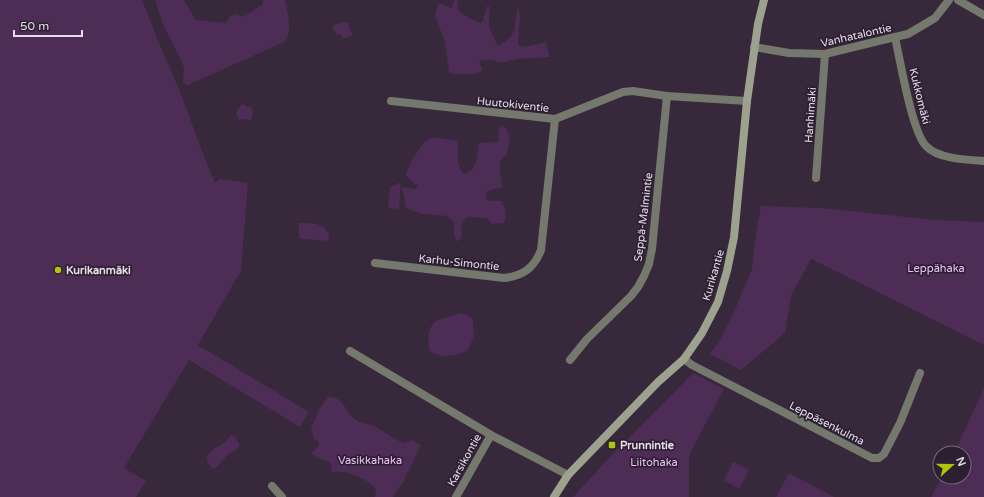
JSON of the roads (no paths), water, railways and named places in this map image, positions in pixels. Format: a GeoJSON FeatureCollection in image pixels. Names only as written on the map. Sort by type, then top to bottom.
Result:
{"type":"FeatureCollection","features":[{"type":"Feature","properties":{"kind":"main road","name":"Kurikantie"},"geometry":{"type":"LineString","coordinates":[[554,497],[568,475],[658,382],[684,359],[711,317],[722,289],[734,237],[747,101],[758,24],[764,0]]}},
{"type":"Feature","properties":{"kind":"street","name":"Vanhatalontie"},"geometry":{"type":"LineString","coordinates":[[754,48],[789,54],[825,54],[908,34],[935,18],[949,0]]}},
{"type":"Feature","properties":{"kind":"street"},"geometry":{"type":"LineString","coordinates":[[958,0],[984,15]]}},
{"type":"Feature","properties":{"kind":"street","name":"Kukkomäki"},"geometry":{"type":"LineString","coordinates":[[895,37],[914,121],[921,139],[926,146],[940,154],[951,157],[984,161]]}},
{"type":"Feature","properties":{"kind":"street","name":"Hanhimäki"},"geometry":{"type":"LineString","coordinates":[[816,178],[825,54]]}},
{"type":"Feature","properties":{"kind":"street","name":"Huutokiventie"},"geometry":{"type":"LineString","coordinates":[[391,101],[555,119],[566,116],[618,93],[633,91],[666,96],[747,101]]}},
{"type":"Feature","properties":{"kind":"street","name":"Seppä-Malmintie"},"geometry":{"type":"LineString","coordinates":[[570,360],[588,339],[631,296],[644,276],[649,264],[652,249],[666,96]]}},
{"type":"Feature","properties":{"kind":"street","name":"Karhu-Simontie"},"geometry":{"type":"LineString","coordinates":[[375,263],[504,278],[521,274],[528,270],[534,264],[541,250],[555,119]]}},
{"type":"Feature","properties":{"kind":"street"},"geometry":{"type":"LineString","coordinates":[[350,351],[491,435],[568,475]]}},
{"type":"Feature","properties":{"kind":"street","name":"Leppäsenkulma"},"geometry":{"type":"LineString","coordinates":[[684,359],[727,384],[872,458],[878,458],[884,454],[900,423],[920,373]]}},
{"type":"Feature","properties":{"kind":"street","name":"Karsikontie"},"geometry":{"type":"LineString","coordinates":[[456,497],[491,435]]}},
{"type":"Feature","properties":{"kind":"street"},"geometry":{"type":"LineString","coordinates":[[272,486],[282,497]]}},
{"type":"Feature","properties":{"kind":"place","name":"Kurikanmäki"},"geometry":{"type":"Point","coordinates":[58,270]}},
{"type":"Feature","properties":{"kind":"place","name":"Prunnintie"},"geometry":{"type":"Point","coordinates":[612,445]}},
{"type":"Feature","properties":{"kind":"park label","name":"Leppähaka"},"geometry":{"type":"Point","coordinates":[936,268]}},
{"type":"Feature","properties":{"kind":"park label","name":"Vasikkahaka"},"geometry":{"type":"Point","coordinates":[370,460]}},
{"type":"Feature","properties":{"kind":"park label","name":"Liitohaka"},"geometry":{"type":"Point","coordinates":[654,462]}}]}
